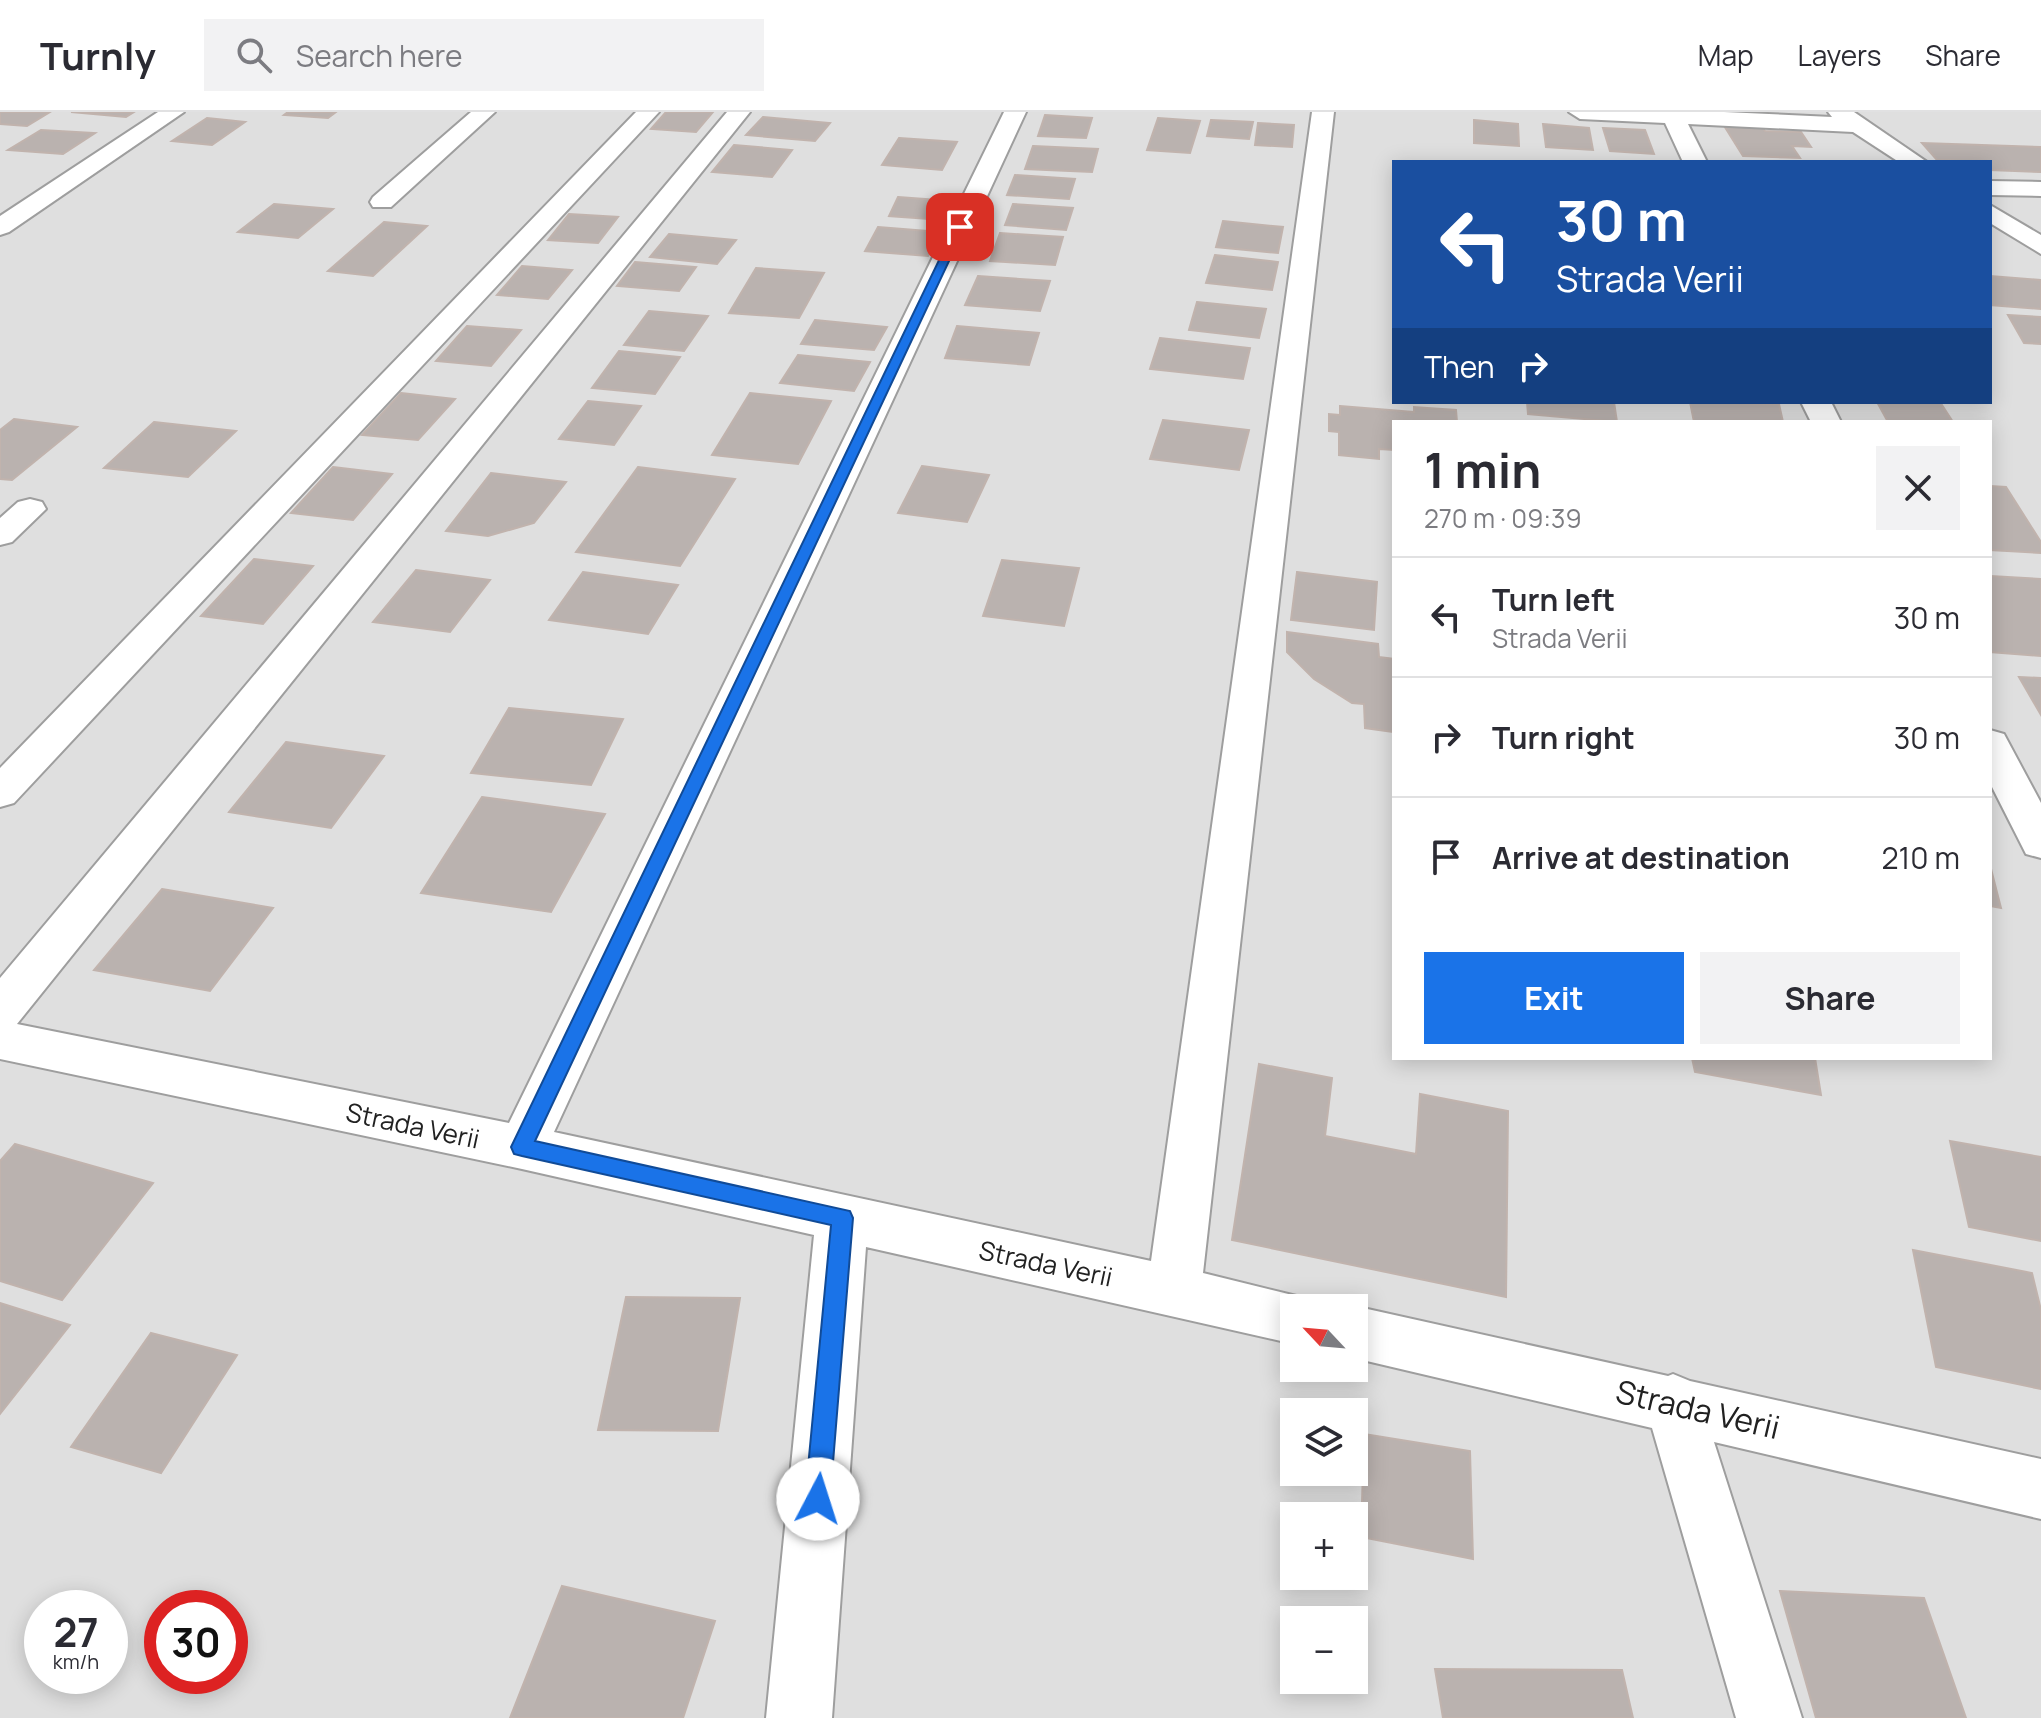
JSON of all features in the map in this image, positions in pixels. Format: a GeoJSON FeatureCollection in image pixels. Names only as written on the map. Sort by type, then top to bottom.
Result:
{"type":"FeatureCollection","features":[{"type":"Feature","properties":{"kind":"street"},"geometry":{"type":"LineString","coordinates":[[0,227],[173,112]]}},
{"type":"Feature","properties":{"kind":"street"},"geometry":{"type":"LineString","coordinates":[[382,202],[484,112]]}},
{"type":"Feature","properties":{"kind":"street"},"geometry":{"type":"LineString","coordinates":[[0,793],[648,112]]}},
{"type":"Feature","properties":{"kind":"street"},"geometry":{"type":"LineString","coordinates":[[0,1011],[739,112]]}},
{"type":"Feature","properties":{"kind":"street"},"geometry":{"type":"LineString","coordinates":[[522,1147],[1015,112]]}},
{"type":"Feature","properties":{"kind":"street"},"geometry":{"type":"LineString","coordinates":[[1174,1292],[1323,112]]}},
{"type":"Feature","properties":{"kind":"street"},"geometry":{"type":"LineString","coordinates":[[1580,112],[1673,117],[1848,118],[1912,160]]}},
{"type":"Feature","properties":{"kind":"street"},"geometry":{"type":"LineString","coordinates":[[1673,117],[1694,160]]}},
{"type":"Feature","properties":{"kind":"street"},"geometry":{"type":"LineString","coordinates":[[1992,188],[2041,189]]}},
{"type":"Feature","properties":{"kind":"street"},"geometry":{"type":"LineString","coordinates":[[1992,213],[2041,246]]}},
{"type":"Feature","properties":{"kind":"street"},"geometry":{"type":"LineString","coordinates":[[0,535],[30,509]]}},
{"type":"Feature","properties":{"kind":"street"},"geometry":{"type":"LineString","coordinates":[[1992,751],[2001,786],[2041,843]]}},
{"type":"Feature","properties":{"kind":"street","name":"Strada Verii"},"geometry":{"type":"LineString","coordinates":[[0,1040],[522,1147],[1280,1315]]}},
{"type":"Feature","properties":{"kind":"street"},"geometry":{"type":"LineString","coordinates":[[799,1718],[842,1218]]}},
{"type":"Feature","properties":{"kind":"street","name":"Strada Verii"},"geometry":{"type":"LineString","coordinates":[[1368,1335],[1673,1402],[2041,1489]]}},
{"type":"Feature","properties":{"kind":"street"},"geometry":{"type":"LineString","coordinates":[[1673,1402],[1769,1718]]}},
{"type":"Feature","properties":{"kind":"shaded area"},"geometry":{"type":"Polygon","coordinates":[[[0,112],[2041,112],[2041,1718],[0,1718],[0,112]]]}},
{"type":"Feature","properties":{"kind":"building"},"geometry":{"type":"Polygon","coordinates":[[[0,112],[50,112],[27,126],[0,124],[0,112]]]}},
{"type":"Feature","properties":{"kind":"building"},"geometry":{"type":"Polygon","coordinates":[[[71,112],[134,112],[126,117],[71,112]]]}},
{"type":"Feature","properties":{"kind":"building"},"geometry":{"type":"Polygon","coordinates":[[[288,112],[336,112],[328,118],[284,115],[288,112]]]}},
{"type":"Feature","properties":{"kind":"building"},"geometry":{"type":"Polygon","coordinates":[[[666,112],[713,112],[696,132],[651,129],[666,112]]]}},
{"type":"Feature","properties":{"kind":"building"},"geometry":{"type":"Polygon","coordinates":[[[1045,115],[1092,118],[1086,138],[1038,136],[1045,115]]]}},
{"type":"Feature","properties":{"kind":"building"},"geometry":{"type":"Polygon","coordinates":[[[763,117],[830,123],[815,141],[746,135],[763,117]]]}},
{"type":"Feature","properties":{"kind":"building"},"geometry":{"type":"Polygon","coordinates":[[[207,118],[245,122],[212,145],[172,141],[207,118]]]}},
{"type":"Feature","properties":{"kind":"building"},"geometry":{"type":"Polygon","coordinates":[[[1158,118],[1200,121],[1190,153],[1147,150],[1158,118]]]}},
{"type":"Feature","properties":{"kind":"building"},"geometry":{"type":"Polygon","coordinates":[[[1211,120],[1253,122],[1249,139],[1207,136],[1211,120]]]}},
{"type":"Feature","properties":{"kind":"building"},"geometry":{"type":"Polygon","coordinates":[[[1474,120],[1518,124],[1519,146],[1474,143],[1474,120]]]}},
{"type":"Feature","properties":{"kind":"building"},"geometry":{"type":"Polygon","coordinates":[[[1258,123],[1294,125],[1292,147],[1255,145],[1258,123]]]}},
{"type":"Feature","properties":{"kind":"building"},"geometry":{"type":"Polygon","coordinates":[[[1543,124],[1589,128],[1593,150],[1546,147],[1543,124]]]}},
{"type":"Feature","properties":{"kind":"building"},"geometry":{"type":"Polygon","coordinates":[[[1723,124],[1761,125],[1765,131],[1801,132],[1811,147],[1792,146],[1800,158],[1743,156],[1723,124]]]}},
{"type":"Feature","properties":{"kind":"building"},"geometry":{"type":"Polygon","coordinates":[[[1603,128],[1645,130],[1654,154],[1610,151],[1603,128]]]}},
{"type":"Feature","properties":{"kind":"building"},"geometry":{"type":"Polygon","coordinates":[[[41,130],[95,133],[63,154],[8,150],[41,130]]]}},
{"type":"Feature","properties":{"kind":"building"},"geometry":{"type":"Polygon","coordinates":[[[899,138],[957,142],[942,170],[882,165],[899,138]]]}},
{"type":"Feature","properties":{"kind":"building"},"geometry":{"type":"Polygon","coordinates":[[[1922,143],[2041,147],[2041,172],[1992,170],[1992,160],[1937,160],[1922,143]]]}},
{"type":"Feature","properties":{"kind":"building"},"geometry":{"type":"Polygon","coordinates":[[[734,145],[792,150],[772,177],[712,172],[734,145]]]}},
{"type":"Feature","properties":{"kind":"building"},"geometry":{"type":"Polygon","coordinates":[[[1033,146],[1098,149],[1092,172],[1025,169],[1033,146]]]}},
{"type":"Feature","properties":{"kind":"building"},"geometry":{"type":"Polygon","coordinates":[[[1015,175],[1075,179],[1069,199],[1007,195],[1015,175]]]}},
{"type":"Feature","properties":{"kind":"building"},"geometry":{"type":"Polygon","coordinates":[[[898,197],[951,201],[943,220],[889,216],[898,197]]]}},
{"type":"Feature","properties":{"kind":"building"},"geometry":{"type":"Polygon","coordinates":[[[274,204],[333,209],[298,238],[238,232],[274,204]]]}},
{"type":"Feature","properties":{"kind":"building"},"geometry":{"type":"Polygon","coordinates":[[[1013,204],[1073,208],[1066,230],[1005,225],[1013,204]]]}},
{"type":"Feature","properties":{"kind":"building"},"geometry":{"type":"Polygon","coordinates":[[[569,214],[618,217],[598,243],[548,240],[569,214]]]}},
{"type":"Feature","properties":{"kind":"building"},"geometry":{"type":"Polygon","coordinates":[[[1223,221],[1283,227],[1278,253],[1216,247],[1223,221]]]}},
{"type":"Feature","properties":{"kind":"building"},"geometry":{"type":"Polygon","coordinates":[[[384,222],[427,226],[373,276],[328,271],[384,222]]]}},
{"type":"Feature","properties":{"kind":"building"},"geometry":{"type":"Polygon","coordinates":[[[878,227],[939,232],[928,256],[865,251],[878,227]]]}},
{"type":"Feature","properties":{"kind":"building"},"geometry":{"type":"Polygon","coordinates":[[[1000,233],[1063,237],[1055,265],[990,261],[1000,233]]]}},
{"type":"Feature","properties":{"kind":"building"},"geometry":{"type":"Polygon","coordinates":[[[669,234],[736,240],[717,264],[650,257],[669,234]]]}},
{"type":"Feature","properties":{"kind":"building"},"geometry":{"type":"Polygon","coordinates":[[[1215,255],[1278,262],[1272,290],[1206,283],[1215,255]]]}},
{"type":"Feature","properties":{"kind":"building"},"geometry":{"type":"Polygon","coordinates":[[[635,262],[696,267],[679,291],[617,286],[635,262]]]}},
{"type":"Feature","properties":{"kind":"building"},"geometry":{"type":"Polygon","coordinates":[[[522,266],[572,270],[548,299],[497,295],[522,266]]]}},
{"type":"Feature","properties":{"kind":"building"},"geometry":{"type":"Polygon","coordinates":[[[756,268],[824,273],[799,318],[729,313],[756,268]]]}},
{"type":"Feature","properties":{"kind":"building"},"geometry":{"type":"Polygon","coordinates":[[[978,276],[1050,281],[1040,311],[965,305],[978,276]]]}},
{"type":"Feature","properties":{"kind":"building"},"geometry":{"type":"Polygon","coordinates":[[[1992,276],[2041,280],[2041,309],[1992,305],[1992,276]]]}},
{"type":"Feature","properties":{"kind":"building"},"geometry":{"type":"Polygon","coordinates":[[[1197,302],[1266,309],[1259,338],[1189,330],[1197,302]]]}},
{"type":"Feature","properties":{"kind":"building"},"geometry":{"type":"Polygon","coordinates":[[[649,311],[708,316],[684,351],[624,345],[649,311]]]}},
{"type":"Feature","properties":{"kind":"building"},"geometry":{"type":"Polygon","coordinates":[[[2008,315],[2041,317],[2041,344],[2024,343],[2008,315]]]}},
{"type":"Feature","properties":{"kind":"building"},"geometry":{"type":"Polygon","coordinates":[[[815,320],[887,327],[874,350],[801,344],[815,320]]]}},
{"type":"Feature","properties":{"kind":"building"},"geometry":{"type":"Polygon","coordinates":[[[467,326],[521,330],[491,366],[436,361],[467,326]]]}},
{"type":"Feature","properties":{"kind":"building"},"geometry":{"type":"Polygon","coordinates":[[[957,326],[1039,333],[1029,365],[945,358],[957,326]]]}},
{"type":"Feature","properties":{"kind":"building"},"geometry":{"type":"Polygon","coordinates":[[[1160,338],[1250,348],[1243,379],[1150,369],[1160,338]]]}},
{"type":"Feature","properties":{"kind":"building"},"geometry":{"type":"Polygon","coordinates":[[[619,351],[680,357],[655,394],[592,388],[619,351]]]}},
{"type":"Feature","properties":{"kind":"building"},"geometry":{"type":"Polygon","coordinates":[[[798,355],[870,362],[854,391],[780,383],[798,355]]]}},
{"type":"Feature","properties":{"kind":"building"},"geometry":{"type":"Polygon","coordinates":[[[401,393],[455,399],[418,440],[362,435],[401,393]]]}},
{"type":"Feature","properties":{"kind":"building"},"geometry":{"type":"Polygon","coordinates":[[[750,393],[831,401],[798,464],[712,455],[750,393]]]}},
{"type":"Feature","properties":{"kind":"building"},"geometry":{"type":"Polygon","coordinates":[[[588,401],[641,406],[614,445],[559,439],[588,401]]]}},
{"type":"Feature","properties":{"kind":"building"},"geometry":{"type":"Polygon","coordinates":[[[1527,404],[1614,404],[1617,420],[1595,420],[1528,414],[1527,404]]]}},
{"type":"Feature","properties":{"kind":"building"},"geometry":{"type":"Polygon","coordinates":[[[1690,404],[1779,404],[1783,420],[1694,420],[1690,404]]]}},
{"type":"Feature","properties":{"kind":"building"},"geometry":{"type":"Polygon","coordinates":[[[1878,404],[1941,404],[1952,420],[1887,420],[1878,404]]]}},
{"type":"Feature","properties":{"kind":"building"},"geometry":{"type":"Polygon","coordinates":[[[1340,406],[1414,412],[1414,407],[1456,410],[1457,420],[1392,420],[1392,450],[1379,449],[1379,459],[1339,455],[1339,432],[1329,431],[1329,414],[1340,415],[1340,406]]]}},
{"type":"Feature","properties":{"kind":"building"},"geometry":{"type":"Polygon","coordinates":[[[14,419],[77,427],[12,480],[0,479],[0,430],[14,419]]]}},
{"type":"Feature","properties":{"kind":"building"},"geometry":{"type":"Polygon","coordinates":[[[1163,420],[1249,430],[1239,470],[1150,459],[1163,420]]]}},
{"type":"Feature","properties":{"kind":"building"},"geometry":{"type":"Polygon","coordinates":[[[154,422],[236,431],[188,477],[104,468],[154,422]]]}},
{"type":"Feature","properties":{"kind":"building"},"geometry":{"type":"Polygon","coordinates":[[[922,466],[989,475],[967,522],[898,513],[922,466]]]}},
{"type":"Feature","properties":{"kind":"building"},"geometry":{"type":"Polygon","coordinates":[[[333,467],[392,474],[353,520],[291,513],[333,467]]]}},
{"type":"Feature","properties":{"kind":"building"},"geometry":{"type":"Polygon","coordinates":[[[638,467],[735,479],[680,566],[576,552],[638,467]]]}},
{"type":"Feature","properties":{"kind":"building"},"geometry":{"type":"Polygon","coordinates":[[[491,473],[566,482],[534,523],[488,536],[446,531],[491,473]]]}},
{"type":"Feature","properties":{"kind":"building"},"geometry":{"type":"Polygon","coordinates":[[[1992,486],[2006,487],[2041,542],[2041,553],[1992,550],[1992,486]]]}},
{"type":"Feature","properties":{"kind":"building"},"geometry":{"type":"Polygon","coordinates":[[[254,559],[313,566],[263,624],[201,616],[254,559]]]}},
{"type":"Feature","properties":{"kind":"building"},"geometry":{"type":"Polygon","coordinates":[[[1002,560],[1079,568],[1064,626],[983,616],[1002,560]]]}},
{"type":"Feature","properties":{"kind":"building"},"geometry":{"type":"Polygon","coordinates":[[[416,570],[490,580],[450,632],[373,622],[416,570]]]}},
{"type":"Feature","properties":{"kind":"building"},"geometry":{"type":"Polygon","coordinates":[[[583,572],[678,585],[648,634],[549,620],[583,572]]]}},
{"type":"Feature","properties":{"kind":"building"},"geometry":{"type":"Polygon","coordinates":[[[1297,572],[1377,582],[1374,630],[1291,620],[1297,572]]]}},
{"type":"Feature","properties":{"kind":"building"},"geometry":{"type":"Polygon","coordinates":[[[1992,576],[2041,579],[2041,656],[1992,652],[1992,576]]]}},
{"type":"Feature","properties":{"kind":"building"},"geometry":{"type":"Polygon","coordinates":[[[1287,632],[1378,644],[1379,657],[1392,659],[1392,732],[1365,728],[1364,704],[1352,703],[1314,679],[1287,652],[1287,632]]]}},
{"type":"Feature","properties":{"kind":"building"},"geometry":{"type":"Polygon","coordinates":[[[2019,677],[2041,678],[2041,715],[2019,677]]]}},
{"type":"Feature","properties":{"kind":"building"},"geometry":{"type":"Polygon","coordinates":[[[509,708],[623,719],[591,785],[471,773],[509,708]]]}},
{"type":"Feature","properties":{"kind":"building"},"geometry":{"type":"Polygon","coordinates":[[[286,742],[384,756],[331,828],[229,812],[286,742]]]}},
{"type":"Feature","properties":{"kind":"building"},"geometry":{"type":"Polygon","coordinates":[[[482,797],[605,814],[551,912],[421,893],[482,797]]]}},
{"type":"Feature","properties":{"kind":"building"},"geometry":{"type":"Polygon","coordinates":[[[1992,873],[2001,908],[1992,906],[1992,873]]]}},
{"type":"Feature","properties":{"kind":"building"},"geometry":{"type":"Polygon","coordinates":[[[162,889],[273,908],[210,991],[94,970],[162,889]]]}},
{"type":"Feature","properties":{"kind":"building"},"geometry":{"type":"Polygon","coordinates":[[[1692,1060],[1815,1060],[1821,1095],[1695,1072],[1692,1060]]]}},
{"type":"Feature","properties":{"kind":"building"},"geometry":{"type":"Polygon","coordinates":[[[1259,1064],[1332,1078],[1325,1136],[1416,1154],[1420,1094],[1508,1111],[1506,1297],[1232,1240],[1259,1064]]]}},
{"type":"Feature","properties":{"kind":"building"},"geometry":{"type":"Polygon","coordinates":[[[1950,1141],[2041,1157],[2041,1241],[1969,1227],[1950,1141]]]}},
{"type":"Feature","properties":{"kind":"building"},"geometry":{"type":"Polygon","coordinates":[[[15,1144],[153,1183],[62,1300],[0,1281],[0,1161],[15,1144]]]}},
{"type":"Feature","properties":{"kind":"building"},"geometry":{"type":"Polygon","coordinates":[[[1913,1250],[2032,1273],[2041,1310],[2041,1389],[1936,1367],[1913,1250]]]}},
{"type":"Feature","properties":{"kind":"building"},"geometry":{"type":"Polygon","coordinates":[[[626,1297],[740,1298],[718,1431],[598,1430],[626,1297]]]}},
{"type":"Feature","properties":{"kind":"building"},"geometry":{"type":"Polygon","coordinates":[[[0,1303],[70,1325],[0,1414],[0,1303]]]}},
{"type":"Feature","properties":{"kind":"building"},"geometry":{"type":"Polygon","coordinates":[[[151,1333],[237,1355],[161,1473],[71,1447],[151,1333]]]}},
{"type":"Feature","properties":{"kind":"building"},"geometry":{"type":"Polygon","coordinates":[[[1368,1435],[1470,1451],[1473,1559],[1368,1538],[1368,1502],[1362,1502],[1362,1486],[1368,1486],[1368,1435]]]}},
{"type":"Feature","properties":{"kind":"building"},"geometry":{"type":"Polygon","coordinates":[[[562,1586],[715,1621],[683,1718],[510,1718],[562,1586]]]}},
{"type":"Feature","properties":{"kind":"building"},"geometry":{"type":"Polygon","coordinates":[[[1780,1591],[1924,1598],[1966,1718],[1816,1718],[1780,1591]]]}},
{"type":"Feature","properties":{"kind":"building"},"geometry":{"type":"Polygon","coordinates":[[[1435,1669],[1622,1670],[1633,1718],[1443,1718],[1435,1669]]]}},
{"type":"Feature","properties":{"kind":"route"},"geometry":{"type":"LineString","coordinates":[[818,1499],[842,1218],[522,1147],[960,227]]}}]}
